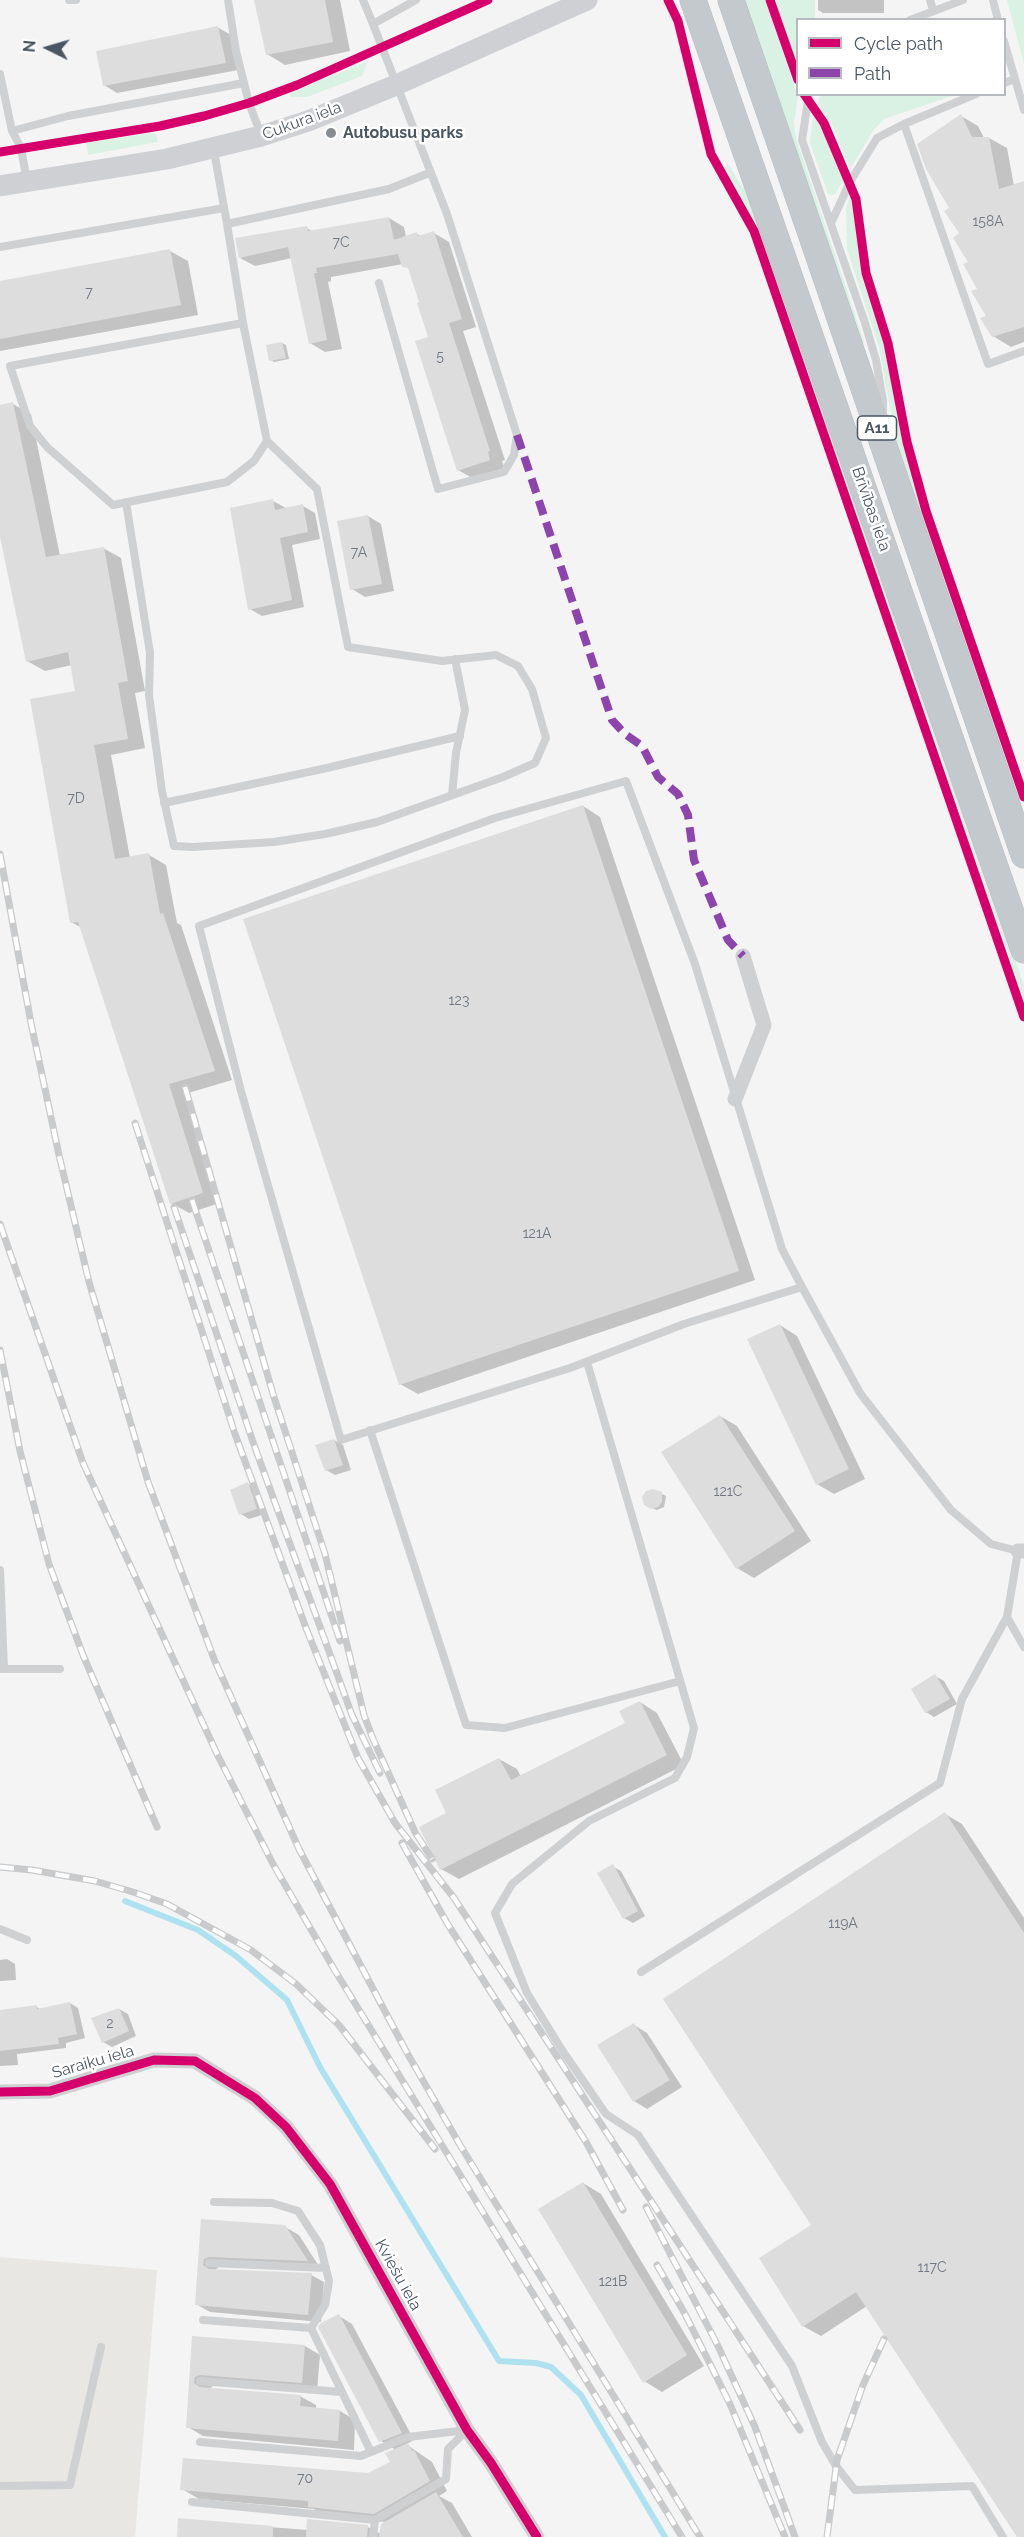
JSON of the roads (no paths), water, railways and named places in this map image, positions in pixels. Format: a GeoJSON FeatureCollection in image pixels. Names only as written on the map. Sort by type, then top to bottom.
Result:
{"type":"FeatureCollection","features":[{"type":"Feature","properties":{"kind":"highway","name":"Brīvības iela"},"geometry":{"type":"LineString","coordinates":[[693,0],[1024,950]]}},
{"type":"Feature","properties":{"kind":"highway","name":"Brīvības iela"},"geometry":{"type":"LineString","coordinates":[[731,0],[1024,855]]}},
{"type":"Feature","properties":{"kind":"main road","name":"Cukura iela"},"geometry":{"type":"LineString","coordinates":[[0,186],[99,172],[261,136],[308,121],[396,85],[587,0]]}},
{"type":"Feature","properties":{"kind":"street"},"geometry":{"type":"LineString","coordinates":[[735,1100],[765,1025],[743,956]]}},
{"type":"Feature","properties":{"kind":"street","name":"Saraiķu iela"},"geometry":{"type":"LineString","coordinates":[[0,2092],[50,2091],[154,2060],[195,2061]]}},
{"type":"Feature","properties":{"kind":"street","name":"Kviešu iela"},"geometry":{"type":"LineString","coordinates":[[195,2061],[255,2098],[286,2127],[330,2184],[467,2430],[491,2463],[537,2537]]}},
{"type":"Feature","properties":{"kind":"lane"},"geometry":{"type":"LineString","coordinates":[[69,0],[76,0]]}},
{"type":"Feature","properties":{"kind":"lane"},"geometry":{"type":"LineString","coordinates":[[228,0],[244,83],[261,136]]}},
{"type":"Feature","properties":{"kind":"lane"},"geometry":{"type":"LineString","coordinates":[[363,0],[396,85],[412,119],[429,173],[447,214],[517,435],[514,455],[504,472],[438,489],[379,283]]}},
{"type":"Feature","properties":{"kind":"lane"},"geometry":{"type":"LineString","coordinates":[[373,24],[416,0]]}},
{"type":"Feature","properties":{"kind":"lane"},"geometry":{"type":"LineString","coordinates":[[930,0],[933,10]]}},
{"type":"Feature","properties":{"kind":"lane"},"geometry":{"type":"LineString","coordinates":[[915,18],[963,0]]}},
{"type":"Feature","properties":{"kind":"lane"},"geometry":{"type":"LineString","coordinates":[[993,0],[998,18]]}},
{"type":"Feature","properties":{"kind":"lane"},"geometry":{"type":"LineString","coordinates":[[1006,45],[1024,111]]}},
{"type":"Feature","properties":{"kind":"lane"},"geometry":{"type":"LineString","coordinates":[[0,74],[12,131],[21,148],[27,183]]}},
{"type":"Feature","properties":{"kind":"lane"},"geometry":{"type":"LineString","coordinates":[[1006,83],[1015,79]]}},
{"type":"Feature","properties":{"kind":"lane"},"geometry":{"type":"LineString","coordinates":[[12,131],[68,116],[244,83]]}},
{"type":"Feature","properties":{"kind":"lane"},"geometry":{"type":"LineString","coordinates":[[809,96],[802,140],[876,360],[883,401],[880,438]]}},
{"type":"Feature","properties":{"kind":"lane"},"geometry":{"type":"LineString","coordinates":[[831,223],[850,182],[877,138],[971,96]]}},
{"type":"Feature","properties":{"kind":"lane"},"geometry":{"type":"LineString","coordinates":[[904,124],[988,364],[1024,351]]}},
{"type":"Feature","properties":{"kind":"lane"},"geometry":{"type":"LineString","coordinates":[[126,502],[150,653],[149,695],[164,803],[174,846],[193,848],[274,842],[326,834],[377,822],[535,763],[546,738],[532,689],[518,666],[496,655],[442,661],[348,647],[317,489],[267,441],[243,323],[213,148]]}},
{"type":"Feature","properties":{"kind":"lane"},"geometry":{"type":"LineString","coordinates":[[227,224],[388,189],[429,173]]}},
{"type":"Feature","properties":{"kind":"lane"},"geometry":{"type":"LineString","coordinates":[[0,247],[224,208]]}},
{"type":"Feature","properties":{"kind":"lane"},"geometry":{"type":"LineString","coordinates":[[243,323],[10,366],[30,426],[47,447],[113,505],[227,482],[254,461],[267,441]]}},
{"type":"Feature","properties":{"kind":"lane"},"geometry":{"type":"LineString","coordinates":[[452,795],[456,753],[465,710],[455,659]]}},
{"type":"Feature","properties":{"kind":"lane"},"geometry":{"type":"LineString","coordinates":[[164,803],[327,768],[460,736]]}},
{"type":"Feature","properties":{"kind":"lane"},"geometry":{"type":"LineString","coordinates":[[641,1972],[940,1783],[962,1699],[1007,1617],[1021,1551],[991,1544],[951,1510],[860,1393],[782,1249],[695,964],[626,781],[495,818],[199,926],[241,1091],[341,1440],[587,1362],[684,1324],[802,1287]]}},
{"type":"Feature","properties":{"kind":"lane"},"geometry":{"type":"LineString","coordinates":[[587,1362],[694,1728],[687,1757],[675,1778],[589,1821],[512,1884],[495,1913],[527,1993],[562,2050],[606,2114],[638,2135],[792,2366],[822,2442],[836,2466],[855,2490],[972,2486],[1003,2537]]}},
{"type":"Feature","properties":{"kind":"lane"},"geometry":{"type":"LineString","coordinates":[[369,1430],[466,1725],[505,1728],[680,1681]]}},
{"type":"Feature","properties":{"kind":"lane"},"geometry":{"type":"LineString","coordinates":[[0,1570],[2,1669],[60,1669]]}},
{"type":"Feature","properties":{"kind":"lane"},"geometry":{"type":"LineString","coordinates":[[1007,1617],[1024,1647]]}},
{"type":"Feature","properties":{"kind":"lane"},"geometry":{"type":"LineString","coordinates":[[0,1929],[27,1940]]}},
{"type":"Feature","properties":{"kind":"lane"},"geometry":{"type":"LineString","coordinates":[[214,2202],[272,2203],[298,2211],[320,2245],[329,2281],[325,2305],[311,2328]]}},
{"type":"Feature","properties":{"kind":"lane"},"geometry":{"type":"LineString","coordinates":[[209,2263],[326,2268]]}},
{"type":"Feature","properties":{"kind":"lane"},"geometry":{"type":"LineString","coordinates":[[203,2320],[311,2328]]}},
{"type":"Feature","properties":{"kind":"lane"},"geometry":{"type":"LineString","coordinates":[[311,2328],[371,2452]]}},
{"type":"Feature","properties":{"kind":"lane"},"geometry":{"type":"LineString","coordinates":[[0,2486],[70,2485],[101,2347]]}},
{"type":"Feature","properties":{"kind":"lane"},"geometry":{"type":"LineString","coordinates":[[200,2381],[342,2392]]}},
{"type":"Feature","properties":{"kind":"lane"},"geometry":{"type":"LineString","coordinates":[[200,2442],[362,2456],[408,2437],[467,2430]]}},
{"type":"Feature","properties":{"kind":"lane"},"geometry":{"type":"LineString","coordinates":[[192,2502],[375,2520],[446,2479],[448,2449],[467,2430]]}},
{"type":"Feature","properties":{"kind":"lane"},"geometry":{"type":"LineString","coordinates":[[373,2537],[375,2520]]}},
{"type":"Feature","properties":{"kind":"waterway"},"geometry":{"type":"LineString","coordinates":[[125,1901],[198,1930],[236,1956],[287,2000],[320,2067],[499,2361],[536,2363],[551,2367],[581,2395],[665,2537]]}},
{"type":"Feature","properties":{"kind":"railway"},"geometry":{"type":"LineString","coordinates":[[0,854],[31,1023],[89,1282],[148,1482],[214,1659],[299,1849],[406,2051],[460,2145],[700,2537]]}},
{"type":"Feature","properties":{"kind":"railway"},"geometry":{"type":"LineString","coordinates":[[185,1087],[273,1394],[325,1554],[364,1715],[415,1832],[432,1859]]}},
{"type":"Feature","properties":{"kind":"railway"},"geometry":{"type":"LineString","coordinates":[[135,1123],[235,1434],[306,1628],[358,1758],[395,1823],[454,1898],[800,2430]]}},
{"type":"Feature","properties":{"kind":"railway"},"geometry":{"type":"LineString","coordinates":[[192,1200],[340,1641]]}},
{"type":"Feature","properties":{"kind":"railway"},"geometry":{"type":"LineString","coordinates":[[174,1207],[253,1442],[352,1715],[380,1773]]}},
{"type":"Feature","properties":{"kind":"railway"},"geometry":{"type":"LineString","coordinates":[[0,1224],[83,1463],[218,1756],[273,1864],[334,1969],[682,2537]]}},
{"type":"Feature","properties":{"kind":"railway"},"geometry":{"type":"LineString","coordinates":[[0,1350],[20,1451],[49,1564],[83,1655],[157,1827]]}},
{"type":"Feature","properties":{"kind":"railway"},"geometry":{"type":"LineString","coordinates":[[402,1843],[447,1923],[586,2142],[623,2210]]}},
{"type":"Feature","properties":{"kind":"railway"},"geometry":{"type":"LineString","coordinates":[[0,1867],[95,1881],[133,1892],[167,1904],[251,1950],[296,1984],[339,2025],[435,2149]]}},
{"type":"Feature","properties":{"kind":"railway"},"geometry":{"type":"LineString","coordinates":[[646,2207],[718,2346],[755,2427],[795,2537]]}},
{"type":"Feature","properties":{"kind":"railway"},"geometry":{"type":"LineString","coordinates":[[657,2265],[685,2314],[730,2404],[785,2537]]}},
{"type":"Feature","properties":{"kind":"railway"},"geometry":{"type":"LineString","coordinates":[[827,2537],[837,2460],[863,2385],[884,2339]]}},
{"type":"Feature","properties":{"kind":"place","name":"Autobusu parks"},"geometry":{"type":"Point","coordinates":[331,133]}}]}
